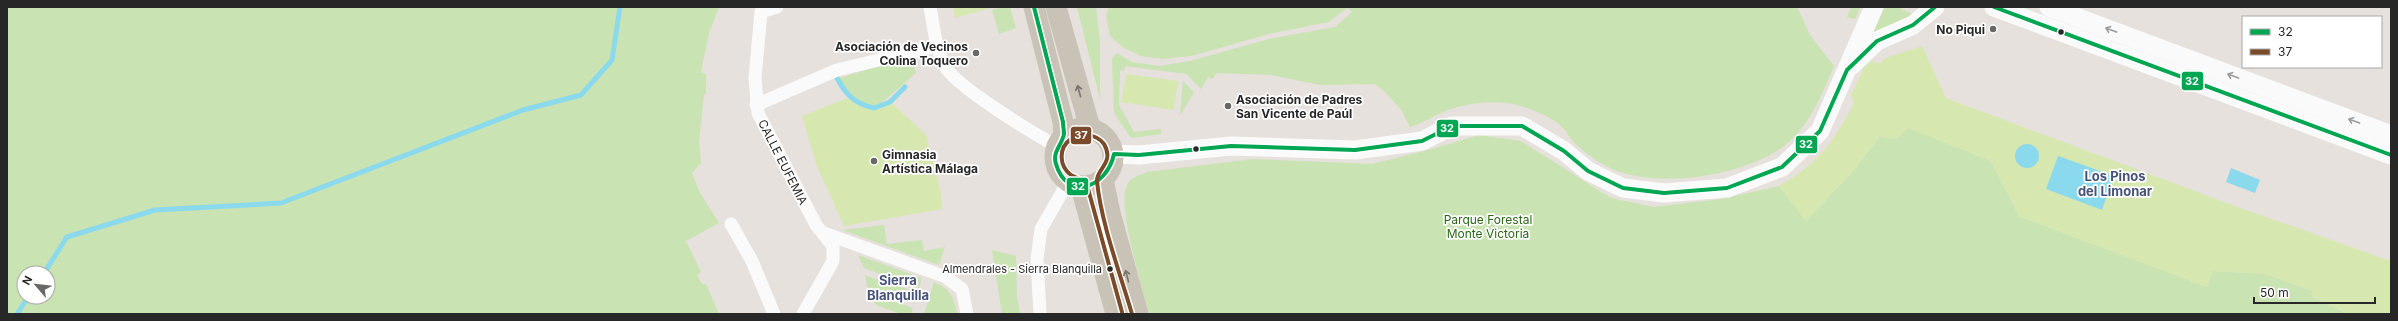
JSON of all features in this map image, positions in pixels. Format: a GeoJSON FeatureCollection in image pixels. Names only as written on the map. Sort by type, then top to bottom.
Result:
{"type":"FeatureCollection","features":[{"type":"Feature","properties":{"kind":"main road"},"geometry":{"type":"LineString","coordinates":[[1034,7],[1063,122],[1055,164],[1059,172],[1074,184],[1116,314]]}},
{"type":"Feature","properties":{"kind":"main road"},"geometry":{"type":"LineString","coordinates":[[1056,7],[1090,128]]}},
{"type":"Feature","properties":{"kind":"main road"},"geometry":{"type":"LineString","coordinates":[[1114,154],[1139,155],[1231,146],[1355,150],[1422,141],[1452,126],[1522,126],[1564,151],[1588,171],[1623,188],[1664,193],[1727,188],[1782,167],[1820,132],[1874,7]]}},
{"type":"Feature","properties":{"kind":"main road"},"geometry":{"type":"LineString","coordinates":[[1847,70],[1878,41],[1913,25],[1935,7]]}},
{"type":"Feature","properties":{"kind":"main road"},"geometry":{"type":"LineString","coordinates":[[1994,7],[2391,155]]}},
{"type":"Feature","properties":{"kind":"main road"},"geometry":{"type":"LineString","coordinates":[[2049,7],[2391,135]]}},
{"type":"Feature","properties":{"kind":"main road"},"geometry":{"type":"LineString","coordinates":[[1060,141],[1081,128],[1090,128],[1100,132],[1109,142],[1114,154],[1113,164],[1104,179],[1093,185],[1074,184]]}},
{"type":"Feature","properties":{"kind":"main road"},"geometry":{"type":"LineString","coordinates":[[1104,179],[1110,213],[1138,314]]}},
{"type":"Feature","properties":{"kind":"street","name":"CALLE EUFEMIA"},"geometry":{"type":"LineString","coordinates":[[777,7],[761,12],[755,78],[756,105],[758,113],[816,224],[833,246],[833,261],[803,314]]}},
{"type":"Feature","properties":{"kind":"street"},"geometry":{"type":"LineString","coordinates":[[930,7],[937,46],[950,75],[1026,128],[1060,141]]}},
{"type":"Feature","properties":{"kind":"street"},"geometry":{"type":"LineString","coordinates":[[756,105],[837,70],[937,46]]}},
{"type":"Feature","properties":{"kind":"street"},"geometry":{"type":"LineString","coordinates":[[1040,314],[1037,258],[1041,229],[1074,184]]}},
{"type":"Feature","properties":{"kind":"street"},"geometry":{"type":"LineString","coordinates":[[731,224],[752,261],[774,314]]}},
{"type":"Feature","properties":{"kind":"street"},"geometry":{"type":"LineString","coordinates":[[824,233],[946,277],[962,289],[967,314]]}},
{"type":"Feature","properties":{"kind":"green space"},"geometry":{"type":"Polygon","coordinates":[[[7,7],[719,7],[709,33],[701,72],[706,74],[706,94],[704,94],[699,142],[701,163],[692,173],[700,193],[719,223],[686,241],[701,272],[697,275],[702,284],[706,284],[719,314],[7,314],[7,7]]]}},
{"type":"Feature","properties":{"kind":"green space"},"geometry":{"type":"Polygon","coordinates":[[[953,7],[994,7],[955,18],[953,7]]]}},
{"type":"Feature","properties":{"kind":"green space"},"geometry":{"type":"Polygon","coordinates":[[[1010,7],[1016,28],[999,34],[992,10],[1010,7]]]}},
{"type":"Feature","properties":{"kind":"green space"},"geometry":{"type":"Polygon","coordinates":[[[1077,7],[1096,7],[1100,40],[1100,99],[1077,7]]]}},
{"type":"Feature","properties":{"kind":"green space"},"geometry":{"type":"Polygon","coordinates":[[[1109,7],[1797,7],[1810,35],[1834,66],[1821,96],[1810,116],[1790,141],[1773,153],[1752,163],[1728,171],[1676,179],[1651,178],[1628,174],[1608,167],[1580,148],[1564,129],[1553,120],[1535,111],[1509,103],[1490,102],[1460,106],[1410,127],[1402,111],[1385,92],[1375,84],[1320,85],[1271,75],[1216,73],[1213,79],[1208,77],[1201,89],[1186,74],[1125,66],[1124,71],[1120,70],[1119,105],[1134,132],[1161,129],[1161,134],[1131,138],[1114,113],[1112,58],[1117,53],[1132,62],[1159,66],[1190,61],[1269,39],[1335,27],[1352,12],[1347,8],[1329,22],[1269,34],[1191,56],[1162,59],[1141,56],[1124,48],[1110,36],[1106,15],[1109,7]]]}},
{"type":"Feature","properties":{"kind":"green space"},"geometry":{"type":"Polygon","coordinates":[[[1851,7],[1860,8],[1855,19],[1847,17],[1851,7]]]}},
{"type":"Feature","properties":{"kind":"green space"},"geometry":{"type":"Polygon","coordinates":[[[1885,7],[1897,7],[1917,16],[1865,39],[1885,7]]]}},
{"type":"Feature","properties":{"kind":"green space"},"geometry":{"type":"Polygon","coordinates":[[[1922,46],[1946,98],[2243,209],[2391,261],[2391,314],[2348,314],[2312,296],[2312,291],[2265,274],[2213,271],[2207,287],[2019,216],[1991,161],[1908,128],[1902,135],[1896,138],[1892,139],[1880,136],[1854,170],[1806,221],[1779,186],[1805,169],[1832,141],[1854,103],[1851,95],[1865,66],[1871,61],[1879,64],[1885,58],[1922,46]]]}},
{"type":"Feature","properties":{"kind":"green space"},"geometry":{"type":"Polygon","coordinates":[[[911,59],[916,73],[879,105],[866,104],[849,96],[844,90],[840,78],[884,64],[911,59]]]}},
{"type":"Feature","properties":{"kind":"green space"},"geometry":{"type":"Polygon","coordinates":[[[1126,74],[1178,81],[1174,110],[1121,102],[1126,74]]]}},
{"type":"Feature","properties":{"kind":"green space"},"geometry":{"type":"Polygon","coordinates":[[[1183,81],[1194,92],[1180,116],[1183,81]]]}},
{"type":"Feature","properties":{"kind":"green space","name":"Gimnasia Artística Málaga"},"geometry":{"type":"Polygon","coordinates":[[[847,98],[858,105],[869,109],[880,109],[892,103],[926,135],[941,193],[942,209],[844,226],[816,164],[802,116],[847,98]]]}},
{"type":"Feature","properties":{"kind":"green space","name":"Parque Forestal Monte Victoria"},"geometry":{"type":"Polygon","coordinates":[[[1908,127],[1991,161],[2019,216],[2207,287],[2213,271],[2265,274],[2312,291],[2313,297],[2348,314],[1149,314],[1128,231],[1125,199],[1127,184],[1135,177],[1147,172],[1253,159],[1372,164],[1479,135],[1521,141],[1611,198],[1654,207],[1721,199],[1779,186],[1806,221],[1854,170],[1880,136],[1892,139],[1896,138],[1908,127]]]}},
{"type":"Feature","properties":{"kind":"green space"},"geometry":{"type":"Polygon","coordinates":[[[884,225],[887,244],[922,240],[924,251],[945,247],[939,265],[842,230],[884,225]]]}},
{"type":"Feature","properties":{"kind":"green space"},"geometry":{"type":"Polygon","coordinates":[[[992,250],[1016,256],[1017,297],[1020,314],[1002,314],[992,250]]]}},
{"type":"Feature","properties":{"kind":"green space"},"geometry":{"type":"Polygon","coordinates":[[[858,255],[922,278],[919,288],[900,281],[898,286],[918,293],[915,303],[871,287],[868,289],[865,275],[886,283],[888,277],[864,268],[858,255]]]}},
{"type":"Feature","properties":{"kind":"green space"},"geometry":{"type":"Polygon","coordinates":[[[934,282],[948,291],[953,298],[957,314],[924,314],[934,282]]]}},
{"type":"Feature","properties":{"kind":"green space"},"geometry":{"type":"Polygon","coordinates":[[[874,295],[913,308],[911,314],[901,314],[876,305],[872,297],[874,295]]]}},
{"type":"Feature","properties":{"kind":"water"},"geometry":{"type":"Polygon","coordinates":[[[2027,144],[2035,148],[2039,156],[2035,164],[2027,168],[2019,164],[2015,156],[2019,148],[2027,144]]]}},
{"type":"Feature","properties":{"kind":"water"},"geometry":{"type":"Polygon","coordinates":[[[2058,156],[2114,176],[2102,210],[2046,189],[2058,156]]]}},
{"type":"Feature","properties":{"kind":"water"},"geometry":{"type":"Polygon","coordinates":[[[2231,168],[2260,180],[2255,193],[2226,182],[2231,168]]]}},
{"type":"Feature","properties":{"kind":"waterway"},"geometry":{"type":"LineString","coordinates":[[49,265],[67,237],[155,210],[281,203],[523,110],[581,95],[612,60],[620,7]]}},
{"type":"Feature","properties":{"kind":"waterway"},"geometry":{"type":"LineString","coordinates":[[837,78],[852,98],[861,104],[874,108],[890,102],[905,87]]}},
{"type":"Feature","properties":{"kind":"waterway"},"geometry":{"type":"LineString","coordinates":[[17,314],[23,305]]}},
{"type":"Feature","properties":{"kind":"transit line","name":"32"},"geometry":{"type":"LineString","coordinates":[[1034,7],[1063,122],[1064,134],[1056,152],[1055,160],[1061,176],[1069,183],[1077,186],[1086,186],[1095,182],[1104,175],[1110,166],[1114,154],[1139,155],[1231,146],[1355,150],[1422,141],[1452,126],[1522,126],[1564,151],[1588,171],[1623,188],[1664,193],[1727,188],[1782,167],[1820,131],[1847,70],[1877,41],[1913,25],[1935,7]]}},
{"type":"Feature","properties":{"kind":"transit line","name":"32"},"geometry":{"type":"LineString","coordinates":[[1994,7],[2391,155]]}},
{"type":"Feature","properties":{"kind":"transit line","name":"37"},"geometry":{"type":"LineString","coordinates":[[1122,312],[1087,185],[1082,180],[1071,175],[1064,167],[1062,162],[1062,152],[1064,147],[1071,139],[1079,135],[1088,135],[1097,138],[1104,144],[1107,151],[1106,161],[1097,177],[1099,197],[1102,214],[1132,314]]}},
{"type":"Feature","properties":{"kind":"place","name":"No Piqui"},"geometry":{"type":"Point","coordinates":[1993,29]}},
{"type":"Feature","properties":{"kind":"place","name":"Asociación de Vecinos Colina Toquero"},"geometry":{"type":"Point","coordinates":[976,53]}},
{"type":"Feature","properties":{"kind":"place","name":"Asociación de Padres San Vicente de Paúl"},"geometry":{"type":"Point","coordinates":[1228,106]}},
{"type":"Feature","properties":{"kind":"place","name":"Gimnasia Artística Málaga"},"geometry":{"type":"Point","coordinates":[874,161]}},
{"type":"Feature","properties":{"kind":"place","name":"Almendrales - Sierra Blanquilla"},"geometry":{"type":"Point","coordinates":[1110,269]}},
{"type":"Feature","properties":{"kind":"district","name":"Los Pinos del Limonar"},"geometry":{"type":"Point","coordinates":[2115,184]}},
{"type":"Feature","properties":{"kind":"district","name":"Sierra Blanquilla"},"geometry":{"type":"Point","coordinates":[898,288]}}]}
